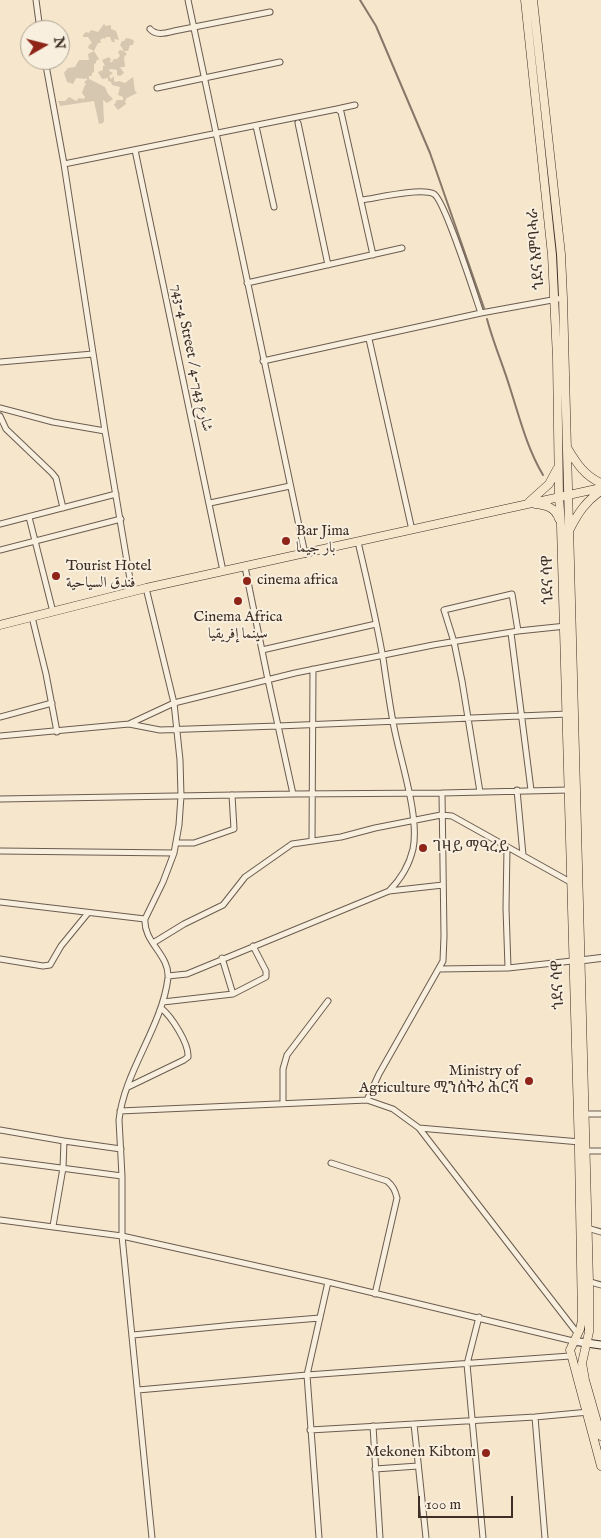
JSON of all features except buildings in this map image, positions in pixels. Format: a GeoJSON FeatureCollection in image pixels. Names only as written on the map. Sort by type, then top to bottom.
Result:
{"type":"FeatureCollection","features":[{"type":"Feature","properties":{"kind":"main road","name":"ጎደና እምባሓራ"},"geometry":{"type":"LineString","coordinates":[[525,0],[552,255],[559,299],[569,495]]}},
{"type":"Feature","properties":{"kind":"main road","name":"ጎደና እምባሓራ"},"geometry":{"type":"LineString","coordinates":[[533,0],[558,228],[559,497]]}},
{"type":"Feature","properties":{"kind":"main road"},"geometry":{"type":"LineString","coordinates":[[567,447],[580,467],[593,479],[601,483]]}},
{"type":"Feature","properties":{"kind":"main road"},"geometry":{"type":"LineString","coordinates":[[528,503],[549,484],[558,465]]}},
{"type":"Feature","properties":{"kind":"main road"},"geometry":{"type":"LineString","coordinates":[[0,626],[132,591],[528,503],[601,489]]}},
{"type":"Feature","properties":{"kind":"main road"},"geometry":{"type":"LineString","coordinates":[[569,531],[580,509],[601,489]]}},
{"type":"Feature","properties":{"kind":"main road","name":"ጎደና ሳዋ"},"geometry":{"type":"LineString","coordinates":[[567,626],[569,495]]}},
{"type":"Feature","properties":{"kind":"main road","name":"ጎደና ሳዋ"},"geometry":{"type":"LineString","coordinates":[[559,497],[567,626],[583,1145],[585,1281],[589,1332],[582,1363],[601,1466]]}},
{"type":"Feature","properties":{"kind":"main road"},"geometry":{"type":"LineString","coordinates":[[528,503],[549,506],[557,514],[561,526]]}},
{"type":"Feature","properties":{"kind":"main road","name":"ጎደና ሳዋ"},"geometry":{"type":"LineString","coordinates":[[576,961],[584,1114],[583,1145]]}},
{"type":"Feature","properties":{"kind":"main road","name":"ጎደና ሳዋ"},"geometry":{"type":"LineString","coordinates":[[585,1281],[582,1320],[578,1334],[573,1341],[570,1356],[590,1412],[601,1436]]}},
{"type":"Feature","properties":{"kind":"main road"},"geometry":{"type":"LineString","coordinates":[[573,1341],[601,1345]]}},
{"type":"Feature","properties":{"kind":"street"},"geometry":{"type":"LineString","coordinates":[[36,0],[39,20]]}},
{"type":"Feature","properties":{"kind":"street"},"geometry":{"type":"LineString","coordinates":[[188,0],[203,79],[305,554]]}},
{"type":"Feature","properties":{"kind":"street"},"geometry":{"type":"LineString","coordinates":[[150,29],[158,34],[270,12]]}},
{"type":"Feature","properties":{"kind":"street"},"geometry":{"type":"LineString","coordinates":[[157,88],[280,62]]}},
{"type":"Feature","properties":{"kind":"street"},"geometry":{"type":"LineString","coordinates":[[47,70],[64,164],[104,431],[121,519],[132,591]]}},
{"type":"Feature","properties":{"kind":"street"},"geometry":{"type":"LineString","coordinates":[[64,164],[355,105]]}},
{"type":"Feature","properties":{"kind":"street"},"geometry":{"type":"LineString","coordinates":[[337,109],[341,112],[373,255]]}},
{"type":"Feature","properties":{"kind":"street"},"geometry":{"type":"LineString","coordinates":[[298,123],[328,265]]}},
{"type":"Feature","properties":{"kind":"street"},"geometry":{"type":"LineString","coordinates":[[256,126],[274,208]]}},
{"type":"Feature","properties":{"kind":"street","name":"743-4 Street / شارع 743-4"},"geometry":{"type":"LineString","coordinates":[[135,150],[223,572]]}},
{"type":"Feature","properties":{"kind":"street"},"geometry":{"type":"LineString","coordinates":[[362,200],[405,193],[434,194],[446,216],[480,314]]}},
{"type":"Feature","properties":{"kind":"street"},"geometry":{"type":"LineString","coordinates":[[247,283],[402,248]]}},
{"type":"Feature","properties":{"kind":"street"},"geometry":{"type":"LineString","coordinates":[[263,361],[480,314],[559,299]]}},
{"type":"Feature","properties":{"kind":"street"},"geometry":{"type":"LineString","coordinates":[[369,339],[412,530]]}},
{"type":"Feature","properties":{"kind":"street"},"geometry":{"type":"LineString","coordinates":[[0,362],[93,354]]}},
{"type":"Feature","properties":{"kind":"street"},"geometry":{"type":"LineString","coordinates":[[0,408],[53,422],[104,431]]}},
{"type":"Feature","properties":{"kind":"street"},"geometry":{"type":"LineString","coordinates":[[0,416],[6,429],[56,478],[63,508]]}},
{"type":"Feature","properties":{"kind":"street"},"geometry":{"type":"LineString","coordinates":[[210,503],[290,486]]}},
{"type":"Feature","properties":{"kind":"street"},"geometry":{"type":"LineString","coordinates":[[0,524],[116,494]]}},
{"type":"Feature","properties":{"kind":"street"},"geometry":{"type":"LineString","coordinates":[[29,517],[53,612]]}},
{"type":"Feature","properties":{"kind":"street"},"geometry":{"type":"LineString","coordinates":[[0,549],[121,519]]}},
{"type":"Feature","properties":{"kind":"street"},"geometry":{"type":"LineString","coordinates":[[358,542],[376,624],[413,821],[413,849],[404,875],[389,891]]}},
{"type":"Feature","properties":{"kind":"street"},"geometry":{"type":"LineString","coordinates":[[245,567],[293,794]]}},
{"type":"Feature","properties":{"kind":"street"},"geometry":{"type":"LineString","coordinates":[[146,588],[174,703],[178,729],[181,796],[174,854],[145,919],[146,930],[163,956],[168,976],[163,1002],[120,1111],[122,1236],[152,1538]]}},
{"type":"Feature","properties":{"kind":"street"},"geometry":{"type":"LineString","coordinates":[[480,792],[469,718],[454,642],[444,610],[510,594],[514,596],[518,631]]}},
{"type":"Feature","properties":{"kind":"street"},"geometry":{"type":"LineString","coordinates":[[32,617],[57,732]]}},
{"type":"Feature","properties":{"kind":"street"},"geometry":{"type":"LineString","coordinates":[[262,650],[376,624]]}},
{"type":"Feature","properties":{"kind":"street"},"geometry":{"type":"LineString","coordinates":[[129,724],[174,703],[268,680],[454,642],[518,631],[567,626]]}},
{"type":"Feature","properties":{"kind":"street"},"geometry":{"type":"LineString","coordinates":[[511,632],[531,790]]}},
{"type":"Feature","properties":{"kind":"street"},"geometry":{"type":"LineString","coordinates":[[312,841],[313,670]]}},
{"type":"Feature","properties":{"kind":"street"},"geometry":{"type":"LineString","coordinates":[[0,717],[52,703]]}},
{"type":"Feature","properties":{"kind":"street"},"geometry":{"type":"LineString","coordinates":[[0,736],[129,724],[160,730],[569,714]]}},
{"type":"Feature","properties":{"kind":"street"},"geometry":{"type":"LineString","coordinates":[[517,790],[523,855]]}},
{"type":"Feature","properties":{"kind":"street"},"geometry":{"type":"LineString","coordinates":[[0,799],[571,790]]}},
{"type":"Feature","properties":{"kind":"street"},"geometry":{"type":"LineString","coordinates":[[367,1100],[378,1074],[439,969],[444,953],[442,793]]}},
{"type":"Feature","properties":{"kind":"street"},"geometry":{"type":"LineString","coordinates":[[176,843],[194,843],[234,829],[232,795]]}},
{"type":"Feature","properties":{"kind":"street"},"geometry":{"type":"LineString","coordinates":[[153,943],[184,924],[224,905],[245,877],[286,847],[441,815],[452,816],[574,883]]}},
{"type":"Feature","properties":{"kind":"street"},"geometry":{"type":"LineString","coordinates":[[507,847],[506,908],[508,968]]}},
{"type":"Feature","properties":{"kind":"street"},"geometry":{"type":"LineString","coordinates":[[0,851],[174,854]]}},
{"type":"Feature","properties":{"kind":"street"},"geometry":{"type":"LineString","coordinates":[[168,976],[187,974],[389,891],[443,885]]}},
{"type":"Feature","properties":{"kind":"street"},"geometry":{"type":"LineString","coordinates":[[0,902],[145,919]]}},
{"type":"Feature","properties":{"kind":"street"},"geometry":{"type":"LineString","coordinates":[[0,959],[43,966],[50,965],[61,946],[88,913]]}},
{"type":"Feature","properties":{"kind":"street"},"geometry":{"type":"LineString","coordinates":[[163,1002],[233,994],[266,977],[266,971],[253,946]]}},
{"type":"Feature","properties":{"kind":"street"},"geometry":{"type":"LineString","coordinates":[[222,958],[233,994]]}},
{"type":"Feature","properties":{"kind":"street"},"geometry":{"type":"LineString","coordinates":[[439,969],[508,968],[601,958]]}},
{"type":"Feature","properties":{"kind":"street"},"geometry":{"type":"LineString","coordinates":[[283,1103],[284,1069],[288,1055],[328,1001]]}},
{"type":"Feature","properties":{"kind":"street"},"geometry":{"type":"LineString","coordinates":[[128,1088],[188,1057],[186,1046],[168,1015],[160,1008]]}},
{"type":"Feature","properties":{"kind":"street"},"geometry":{"type":"LineString","coordinates":[[120,1111],[367,1100],[393,1109],[419,1128],[578,1334]]}},
{"type":"Feature","properties":{"kind":"street"},"geometry":{"type":"LineString","coordinates":[[584,1114],[601,1114]]}},
{"type":"Feature","properties":{"kind":"street"},"geometry":{"type":"LineString","coordinates":[[419,1128],[583,1145],[601,1151]]}},
{"type":"Feature","properties":{"kind":"street"},"geometry":{"type":"LineString","coordinates":[[0,1130],[122,1149]]}},
{"type":"Feature","properties":{"kind":"street"},"geometry":{"type":"LineString","coordinates":[[52,1226],[63,1168],[64,1141]]}},
{"type":"Feature","properties":{"kind":"street"},"geometry":{"type":"LineString","coordinates":[[0,1160],[122,1176]]}},
{"type":"Feature","properties":{"kind":"street"},"geometry":{"type":"LineString","coordinates":[[331,1163],[387,1181],[396,1191],[397,1198],[375,1294]]}},
{"type":"Feature","properties":{"kind":"street"},"geometry":{"type":"LineString","coordinates":[[0,1220],[122,1236],[479,1317],[573,1341]]}},
{"type":"Feature","properties":{"kind":"street"},"geometry":{"type":"LineString","coordinates":[[584,1228],[601,1232]]}},
{"type":"Feature","properties":{"kind":"street"},"geometry":{"type":"LineString","coordinates":[[585,1281],[601,1286]]}},
{"type":"Feature","properties":{"kind":"street"},"geometry":{"type":"LineString","coordinates":[[319,1538],[306,1375],[328,1282]]}},
{"type":"Feature","properties":{"kind":"street"},"geometry":{"type":"LineString","coordinates":[[479,1317],[468,1364],[474,1419],[482,1538]]}},
{"type":"Feature","properties":{"kind":"street"},"geometry":{"type":"LineString","coordinates":[[133,1335],[234,1324],[320,1318]]}},
{"type":"Feature","properties":{"kind":"street"},"geometry":{"type":"LineString","coordinates":[[138,1390],[306,1375],[570,1356]]}},
{"type":"Feature","properties":{"kind":"street"},"geometry":{"type":"LineString","coordinates":[[310,1430],[590,1412]]}},
{"type":"Feature","properties":{"kind":"street"},"geometry":{"type":"LineString","coordinates":[[535,1417],[545,1538]]}},
{"type":"Feature","properties":{"kind":"street"},"geometry":{"type":"LineString","coordinates":[[414,1424],[426,1538]]}},
{"type":"Feature","properties":{"kind":"street"},"geometry":{"type":"LineString","coordinates":[[373,1426],[380,1538]]}},
{"type":"Feature","properties":{"kind":"street"},"geometry":{"type":"LineString","coordinates":[[376,1469],[418,1466]]}},
{"type":"Feature","properties":{"kind":"shaded area"},"geometry":{"type":"Polygon","coordinates":[[[104,24],[106,26],[111,25],[111,29],[116,31],[119,40],[114,39],[115,42],[112,42],[110,37],[103,38],[94,51],[88,48],[92,43],[88,37],[83,37],[83,35],[91,30],[98,32],[104,24]]]}},
{"type":"Feature","properties":{"kind":"shaded area"},"geometry":{"type":"Polygon","coordinates":[[[126,38],[134,41],[128,51],[124,51],[120,45],[122,41],[126,38]]]}},
{"type":"Feature","properties":{"kind":"shaded area"},"geometry":{"type":"Polygon","coordinates":[[[120,50],[127,54],[124,57],[125,67],[120,67],[124,73],[120,76],[117,75],[117,70],[110,69],[109,71],[113,73],[109,76],[111,79],[114,76],[114,81],[116,82],[125,83],[133,77],[137,93],[127,98],[126,104],[118,110],[114,105],[117,100],[123,100],[123,97],[118,95],[120,87],[112,85],[108,78],[102,79],[98,72],[103,70],[103,66],[105,66],[102,60],[109,57],[111,60],[109,62],[112,62],[120,56],[118,52],[120,50]]]}},
{"type":"Feature","properties":{"kind":"shaded area"},"geometry":{"type":"Polygon","coordinates":[[[94,51],[99,59],[94,64],[94,72],[92,76],[89,76],[89,79],[105,87],[113,99],[107,103],[103,100],[104,121],[99,124],[94,101],[60,106],[58,101],[65,101],[69,97],[76,101],[79,98],[84,99],[85,97],[82,93],[86,84],[84,82],[87,78],[76,78],[73,84],[67,82],[64,73],[66,70],[70,70],[70,68],[75,67],[79,60],[89,60],[88,54],[94,51]]]}},
{"type":"Feature","properties":{"kind":"waterway"},"geometry":{"type":"LineString","coordinates":[[360,0],[376,26],[430,153],[484,308]]}},
{"type":"Feature","properties":{"kind":"waterway"},"geometry":{"type":"LineString","coordinates":[[487,319],[524,433],[543,475]]}},
{"type":"Feature","properties":{"kind":"place","name":"Bar Jima بار جيما"},"geometry":{"type":"Point","coordinates":[286,541]}},
{"type":"Feature","properties":{"kind":"place","name":"Tourist Hotel فندق السياحية"},"geometry":{"type":"Point","coordinates":[56,576]}},
{"type":"Feature","properties":{"kind":"place","name":"cinema africa"},"geometry":{"type":"Point","coordinates":[247,581]}},
{"type":"Feature","properties":{"kind":"place","name":"Cinema Africa سينما إفريقيا"},"geometry":{"type":"Point","coordinates":[238,601]}},
{"type":"Feature","properties":{"kind":"place","name":"ገዛይ ማዓረይ"},"geometry":{"type":"Point","coordinates":[423,848]}},
{"type":"Feature","properties":{"kind":"place","name":"Ministry of Agriculture ሚንስትሪ ሕርሻ"},"geometry":{"type":"Point","coordinates":[529,1081]}},
{"type":"Feature","properties":{"kind":"place","name":"Mekonen Kibtom"},"geometry":{"type":"Point","coordinates":[486,1453]}}]}
